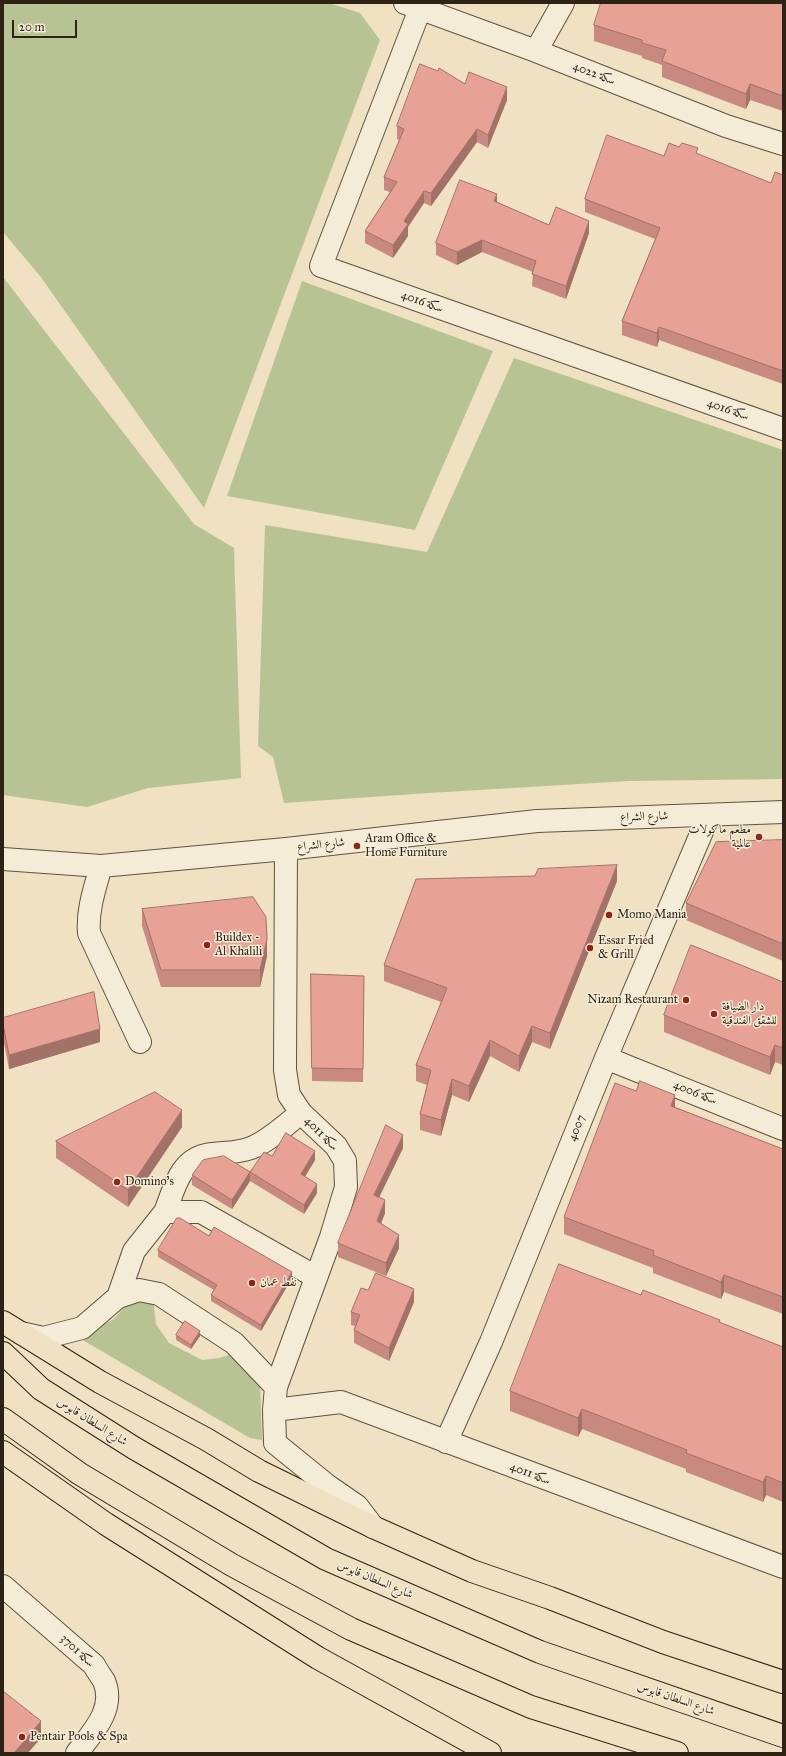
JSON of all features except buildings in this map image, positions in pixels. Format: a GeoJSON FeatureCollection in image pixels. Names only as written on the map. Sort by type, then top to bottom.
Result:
{"type":"FeatureCollection","features":[{"type":"Feature","properties":{"kind":"highway"},"geometry":{"type":"LineString","coordinates":[[12,1328],[100,1382],[206,1439],[259,1471],[373,1527],[472,1571],[550,1598],[663,1642],[783,1682]]}},
{"type":"Feature","properties":{"kind":"highway","name":"شارع السلطان قابوس"},"geometry":{"type":"LineString","coordinates":[[3,1353],[41,1389],[134,1448],[326,1559],[540,1652],[783,1736]]}},
{"type":"Feature","properties":{"kind":"highway"},"geometry":{"type":"LineString","coordinates":[[3,1419],[80,1474],[232,1566],[351,1629],[531,1706],[677,1753]]}},
{"type":"Feature","properties":{"kind":"highway"},"geometry":{"type":"LineString","coordinates":[[3,1452],[106,1524],[318,1658],[490,1753]]}},
{"type":"Feature","properties":{"kind":"street"},"geometry":{"type":"LineString","coordinates":[[536,51],[563,3]]}},
{"type":"Feature","properties":{"kind":"street","name":"سكة 4022"},"geometry":{"type":"LineString","coordinates":[[412,6],[536,51],[726,126],[783,144]]}},
{"type":"Feature","properties":{"kind":"street","name":"سكة 4016"},"geometry":{"type":"LineString","coordinates":[[412,6],[321,266],[783,429]]}},
{"type":"Feature","properties":{"kind":"street","name":"شارع الشراع"},"geometry":{"type":"LineString","coordinates":[[3,859],[101,866],[286,849],[537,821],[783,812]]}},
{"type":"Feature","properties":{"kind":"street","name":"4007"},"geometry":{"type":"LineString","coordinates":[[446,1442],[491,1342],[606,1058],[709,815]]}},
{"type":"Feature","properties":{"kind":"street","name":"سكة 4011"},"geometry":{"type":"LineString","coordinates":[[286,849],[285,1070],[289,1095],[301,1113],[336,1146],[345,1161],[346,1187],[332,1237],[276,1387],[274,1410],[275,1443],[328,1486],[357,1506],[373,1527]]}},
{"type":"Feature","properties":{"kind":"street"},"geometry":{"type":"LineString","coordinates":[[101,866],[90,906],[88,920],[89,933],[140,1042]]}},
{"type":"Feature","properties":{"kind":"street","name":"سكة 4006"},"geometry":{"type":"LineString","coordinates":[[606,1058],[783,1129]]}},
{"type":"Feature","properties":{"kind":"street"},"geometry":{"type":"LineString","coordinates":[[118,1297],[134,1251],[166,1212],[181,1172],[194,1159],[206,1155],[228,1154],[251,1148],[266,1140],[301,1113]]}},
{"type":"Feature","properties":{"kind":"street"},"geometry":{"type":"LineString","coordinates":[[166,1212],[201,1212],[316,1277]]}},
{"type":"Feature","properties":{"kind":"street"},"geometry":{"type":"LineString","coordinates":[[12,1328],[43,1338],[82,1328],[118,1297],[139,1290],[159,1294],[234,1343],[276,1387]]}},
{"type":"Feature","properties":{"kind":"street","name":"سكة 4011"},"geometry":{"type":"LineString","coordinates":[[274,1410],[341,1402],[783,1567]]}},
{"type":"Feature","properties":{"kind":"street","name":"سكة 3701"},"geometry":{"type":"LineString","coordinates":[[3,1586],[94,1665],[104,1682],[108,1704],[98,1725],[77,1753]]}},
{"type":"Feature","properties":{"kind":"green space"},"geometry":{"type":"Polygon","coordinates":[[[3,3],[329,3],[360,13],[380,40],[204,508],[40,276],[3,232],[3,3]]]}},
{"type":"Feature","properties":{"kind":"green space"},"geometry":{"type":"Polygon","coordinates":[[[3,277],[194,524],[234,548],[241,778],[148,788],[87,807],[3,795],[3,277]]]}},
{"type":"Feature","properties":{"kind":"green space"},"geometry":{"type":"Polygon","coordinates":[[[302,281],[493,351],[415,530],[227,496],[302,281]]]}},
{"type":"Feature","properties":{"kind":"green space"},"geometry":{"type":"Polygon","coordinates":[[[514,358],[783,450],[783,779],[629,781],[284,803],[273,757],[258,746],[265,525],[427,552],[514,358]]]}},
{"type":"Feature","properties":{"kind":"green space"},"geometry":{"type":"Polygon","coordinates":[[[153,1298],[156,1324],[169,1343],[202,1360],[219,1358],[234,1353],[260,1380],[262,1440],[250,1438],[81,1339],[90,1331],[114,1319],[132,1299],[153,1298]]]}},
{"type":"Feature","properties":{"kind":"place","name":"مطعم ماكولات عالمية"},"geometry":{"type":"Point","coordinates":[759,837]}},
{"type":"Feature","properties":{"kind":"place","name":"Aram Office & Home Furniture"},"geometry":{"type":"Point","coordinates":[357,846]}},
{"type":"Feature","properties":{"kind":"place","name":"Momo Mania"},"geometry":{"type":"Point","coordinates":[609,915]}},
{"type":"Feature","properties":{"kind":"place","name":"Buildex - Al Khalili"},"geometry":{"type":"Point","coordinates":[207,945]}},
{"type":"Feature","properties":{"kind":"place","name":"Essar Fried & Grill"},"geometry":{"type":"Point","coordinates":[590,948]}},
{"type":"Feature","properties":{"kind":"place","name":"Nizam Restaurant"},"geometry":{"type":"Point","coordinates":[686,1000]}},
{"type":"Feature","properties":{"kind":"place","name":"دار الضيافة للشقق الفندقية"},"geometry":{"type":"Point","coordinates":[714,1014]}},
{"type":"Feature","properties":{"kind":"place","name":"Domino's"},"geometry":{"type":"Point","coordinates":[117,1182]}},
{"type":"Feature","properties":{"kind":"place","name":"نفط عمان"},"geometry":{"type":"Point","coordinates":[252,1283]}},
{"type":"Feature","properties":{"kind":"place","name":"Pentair Pools & Spa"},"geometry":{"type":"Point","coordinates":[22,1737]}}]}
